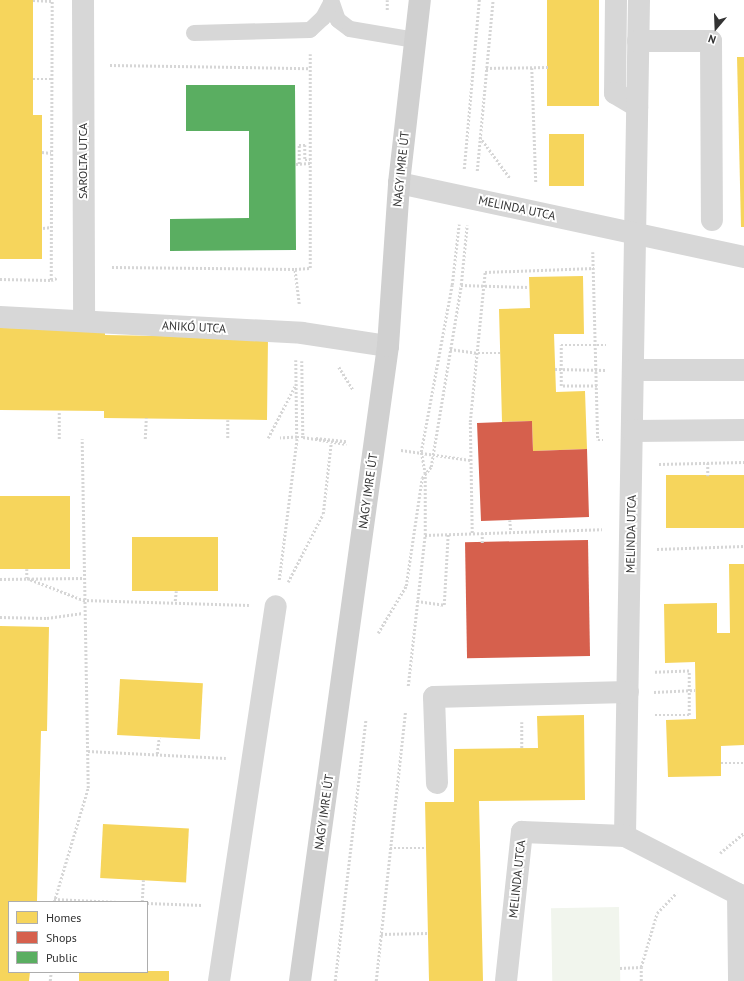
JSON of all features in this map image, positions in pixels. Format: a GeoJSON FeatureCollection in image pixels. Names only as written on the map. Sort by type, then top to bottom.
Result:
{"type":"FeatureCollection","features":[{"type":"Feature","properties":{"kind":"street","name":"SAROLTA UTCA"},"geometry":{"type":"LineString","coordinates":[[83,0],[84,321]]}},
{"type":"Feature","properties":{"kind":"street","name":"NAGY IMRE ÚT"},"geometry":{"type":"LineString","coordinates":[[300,981],[388,346],[399,183],[420,0]]}},
{"type":"Feature","properties":{"kind":"street"},"geometry":{"type":"LineString","coordinates":[[616,0],[615,93],[637,106]]}},
{"type":"Feature","properties":{"kind":"street"},"geometry":{"type":"LineString","coordinates":[[634,232],[639,0]]}},
{"type":"Feature","properties":{"kind":"street"},"geometry":{"type":"LineString","coordinates":[[638,41],[711,41],[712,220]]}},
{"type":"Feature","properties":{"kind":"street","name":"MELINDA UTCA"},"geometry":{"type":"LineString","coordinates":[[399,183],[634,232],[744,257]]}},
{"type":"Feature","properties":{"kind":"street","name":"MELINDA UTCA"},"geometry":{"type":"LineString","coordinates":[[626,836],[631,550],[634,232]]}},
{"type":"Feature","properties":{"kind":"street","name":"ANIKÓ UTCA"},"geometry":{"type":"LineString","coordinates":[[0,317],[299,333],[388,346]]}},
{"type":"Feature","properties":{"kind":"street"},"geometry":{"type":"LineString","coordinates":[[633,370],[744,370]]}},
{"type":"Feature","properties":{"kind":"street"},"geometry":{"type":"LineString","coordinates":[[632,431],[744,430]]}},
{"type":"Feature","properties":{"kind":"street"},"geometry":{"type":"LineString","coordinates":[[219,981],[276,606]]}},
{"type":"Feature","properties":{"kind":"street"},"geometry":{"type":"LineString","coordinates":[[437,783],[434,698],[628,683]]}},
{"type":"Feature","properties":{"kind":"street","name":"MELINDA UTCA"},"geometry":{"type":"LineString","coordinates":[[506,981],[522,832],[626,836],[738,894],[739,981]]}},
{"type":"Feature","properties":{"kind":"lane"},"geometry":{"type":"LineString","coordinates":[[331,1],[338,20],[350,29],[415,40]]}},
{"type":"Feature","properties":{"kind":"lane"},"geometry":{"type":"LineString","coordinates":[[194,33],[310,30],[323,18],[331,1]]}},
{"type":"Feature","properties":{"kind":"path"},"geometry":{"type":"LineString","coordinates":[[33,0],[52,0],[51,280]]}},
{"type":"Feature","properties":{"kind":"path"},"geometry":{"type":"LineString","coordinates":[[408,689],[425,535],[425,474],[421,452],[452,285],[462,196],[479,0]]}},
{"type":"Feature","properties":{"kind":"path"},"geometry":{"type":"LineString","coordinates":[[462,196],[476,182],[493,0]]}},
{"type":"Feature","properties":{"kind":"path"},"geometry":{"type":"LineString","coordinates":[[0,279],[51,280],[84,267],[310,268],[309,68],[126,65]]}},
{"type":"Feature","properties":{"kind":"path"},"geometry":{"type":"LineString","coordinates":[[486,68],[548,67]]}},
{"type":"Feature","properties":{"kind":"path"},"geometry":{"type":"LineString","coordinates":[[532,68],[536,188]]}},
{"type":"Feature","properties":{"kind":"path"},"geometry":{"type":"LineString","coordinates":[[33,79],[52,79]]}},
{"type":"Feature","properties":{"kind":"path"},"geometry":{"type":"LineString","coordinates":[[480,136],[510,179]]}},
{"type":"Feature","properties":{"kind":"path"},"geometry":{"type":"LineString","coordinates":[[299,145],[305,145],[305,160],[310,161],[297,164],[299,145]]}},
{"type":"Feature","properties":{"kind":"path"},"geometry":{"type":"LineString","coordinates":[[42,152],[52,152]]}},
{"type":"Feature","properties":{"kind":"path"},"geometry":{"type":"LineString","coordinates":[[376,636],[406,586],[422,478],[431,467],[461,285],[468,215],[462,196]]}},
{"type":"Feature","properties":{"kind":"path"},"geometry":{"type":"LineString","coordinates":[[43,228],[51,228]]}},
{"type":"Feature","properties":{"kind":"path"},"geometry":{"type":"LineString","coordinates":[[593,250],[598,440]]}},
{"type":"Feature","properties":{"kind":"path"},"geometry":{"type":"LineString","coordinates":[[472,533],[470,422],[485,272],[594,268]]}},
{"type":"Feature","properties":{"kind":"path"},"geometry":{"type":"LineString","coordinates":[[295,269],[303,437]]}},
{"type":"Feature","properties":{"kind":"path"},"geometry":{"type":"LineString","coordinates":[[461,285],[484,287],[529,287]]}},
{"type":"Feature","properties":{"kind":"path"},"geometry":{"type":"LineString","coordinates":[[276,606],[297,437],[296,384],[299,333]]}},
{"type":"Feature","properties":{"kind":"path"},"geometry":{"type":"LineString","coordinates":[[596,345],[561,345],[560,370],[561,386],[597,386]]}},
{"type":"Feature","properties":{"kind":"path"},"geometry":{"type":"LineString","coordinates":[[450,349],[478,353],[500,353]]}},
{"type":"Feature","properties":{"kind":"path"},"geometry":{"type":"LineString","coordinates":[[336,362],[351,384],[356,397]]}},
{"type":"Feature","properties":{"kind":"path"},"geometry":{"type":"LineString","coordinates":[[555,369],[633,370]]}},
{"type":"Feature","properties":{"kind":"path"},"geometry":{"type":"LineString","coordinates":[[268,438],[296,384]]}},
{"type":"Feature","properties":{"kind":"path"},"geometry":{"type":"LineString","coordinates":[[59,411],[59,439]]}},
{"type":"Feature","properties":{"kind":"path"},"geometry":{"type":"LineString","coordinates":[[145,439],[146,418]]}},
{"type":"Feature","properties":{"kind":"path"},"geometry":{"type":"LineString","coordinates":[[228,420],[228,438]]}},
{"type":"Feature","properties":{"kind":"path"},"geometry":{"type":"LineString","coordinates":[[303,437],[331,443],[374,447]]}},
{"type":"Feature","properties":{"kind":"path"},"geometry":{"type":"LineString","coordinates":[[280,438],[303,437],[365,443],[374,447]]}},
{"type":"Feature","properties":{"kind":"path"},"geometry":{"type":"LineString","coordinates":[[54,901],[88,788],[83,613],[82,438]]}},
{"type":"Feature","properties":{"kind":"path"},"geometry":{"type":"LineString","coordinates":[[276,606],[323,514],[331,443]]}},
{"type":"Feature","properties":{"kind":"path"},"geometry":{"type":"LineString","coordinates":[[433,454],[470,460]]}},
{"type":"Feature","properties":{"kind":"path"},"geometry":{"type":"LineString","coordinates":[[672,464],[744,462]]}},
{"type":"Feature","properties":{"kind":"path"},"geometry":{"type":"LineString","coordinates":[[708,463],[708,476]]}},
{"type":"Feature","properties":{"kind":"path"},"geometry":{"type":"LineString","coordinates":[[510,520],[511,532]]}},
{"type":"Feature","properties":{"kind":"path"},"geometry":{"type":"LineString","coordinates":[[425,535],[606,529]]}},
{"type":"Feature","properties":{"kind":"path"},"geometry":{"type":"LineString","coordinates":[[482,533],[482,543]]}},
{"type":"Feature","properties":{"kind":"path"},"geometry":{"type":"LineString","coordinates":[[417,601],[444,605],[448,534]]}},
{"type":"Feature","properties":{"kind":"path"},"geometry":{"type":"LineString","coordinates":[[631,550],[744,546]]}},
{"type":"Feature","properties":{"kind":"path"},"geometry":{"type":"LineString","coordinates":[[27,569],[27,578]]}},
{"type":"Feature","properties":{"kind":"path"},"geometry":{"type":"LineString","coordinates":[[27,578],[84,600],[174,601],[276,606]]}},
{"type":"Feature","properties":{"kind":"path"},"geometry":{"type":"LineString","coordinates":[[0,579],[83,578]]}},
{"type":"Feature","properties":{"kind":"path"},"geometry":{"type":"LineString","coordinates":[[174,601],[176,591]]}},
{"type":"Feature","properties":{"kind":"path"},"geometry":{"type":"LineString","coordinates":[[0,617],[47,618],[83,613]]}},
{"type":"Feature","properties":{"kind":"path"},"geometry":{"type":"LineString","coordinates":[[628,683],[690,671],[690,715],[628,716]]}},
{"type":"Feature","properties":{"kind":"path"},"geometry":{"type":"LineString","coordinates":[[679,691],[695,690]]}},
{"type":"Feature","properties":{"kind":"path"},"geometry":{"type":"LineString","coordinates":[[376,981],[406,705]]}},
{"type":"Feature","properties":{"kind":"path"},"geometry":{"type":"LineString","coordinates":[[335,981],[367,714]]}},
{"type":"Feature","properties":{"kind":"path"},"geometry":{"type":"LineString","coordinates":[[157,754],[159,738]]}},
{"type":"Feature","properties":{"kind":"path"},"geometry":{"type":"LineString","coordinates":[[88,751],[192,756]]}},
{"type":"Feature","properties":{"kind":"path"},"geometry":{"type":"LineString","coordinates":[[721,763],[744,763]]}},
{"type":"Feature","properties":{"kind":"path"},"geometry":{"type":"LineString","coordinates":[[641,981],[641,967],[657,913],[696,872],[744,833]]}},
{"type":"Feature","properties":{"kind":"path"},"geometry":{"type":"LineString","coordinates":[[390,848],[426,848]]}},
{"type":"Feature","properties":{"kind":"path"},"geometry":{"type":"LineString","coordinates":[[142,901],[143,880]]}},
{"type":"Feature","properties":{"kind":"path"},"geometry":{"type":"LineString","coordinates":[[148,903],[172,904]]}},
{"type":"Feature","properties":{"kind":"path"},"geometry":{"type":"LineString","coordinates":[[381,934],[428,933]]}},
{"type":"Feature","properties":{"kind":"path"},"geometry":{"type":"LineString","coordinates":[[620,968],[641,967]]}},
{"type":"Feature","properties":{"kind":"shaded area"},"geometry":{"type":"Polygon","coordinates":[[[619,907],[620,981],[552,981],[551,908],[619,907]]]}},
{"type":"Feature","properties":{"kind":"building: Homes"},"geometry":{"type":"Polygon","coordinates":[[[0,0],[33,0],[33,115],[42,115],[42,259],[0,259],[0,0]]]}},
{"type":"Feature","properties":{"kind":"building: Homes"},"geometry":{"type":"Polygon","coordinates":[[[547,0],[599,0],[599,106],[547,106],[547,0]]]}},
{"type":"Feature","properties":{"kind":"building: Homes"},"geometry":{"type":"Polygon","coordinates":[[[737,57],[744,57],[744,227],[741,227],[737,57]]]}},
{"type":"Feature","properties":{"kind":"building: Homes"},"geometry":{"type":"Polygon","coordinates":[[[549,134],[584,134],[584,186],[549,186],[549,134]]]}},
{"type":"Feature","properties":{"kind":"building: Homes"},"geometry":{"type":"Polygon","coordinates":[[[583,276],[584,334],[554,334],[556,392],[585,391],[587,449],[533,451],[532,421],[502,422],[499,309],[530,308],[529,277],[583,276]]]}},
{"type":"Feature","properties":{"kind":"building: Homes"},"geometry":{"type":"Polygon","coordinates":[[[0,328],[105,329],[105,335],[268,338],[267,420],[104,418],[104,411],[0,410],[0,328]]]}},
{"type":"Feature","properties":{"kind":"building: Homes"},"geometry":{"type":"Polygon","coordinates":[[[666,475],[744,475],[744,528],[666,528],[666,475]]]}},
{"type":"Feature","properties":{"kind":"building: Homes"},"geometry":{"type":"Polygon","coordinates":[[[0,496],[70,496],[70,569],[0,569],[0,496]]]}},
{"type":"Feature","properties":{"kind":"building: Homes"},"geometry":{"type":"Polygon","coordinates":[[[132,537],[218,537],[218,591],[132,591],[132,537]]]}},
{"type":"Feature","properties":{"kind":"building: Homes"},"geometry":{"type":"Polygon","coordinates":[[[729,564],[744,564],[744,745],[721,746],[721,776],[668,777],[666,720],[696,719],[695,662],[665,663],[664,604],[717,603],[717,633],[730,633],[729,564]]]}},
{"type":"Feature","properties":{"kind":"building: Homes"},"geometry":{"type":"Polygon","coordinates":[[[0,626],[49,627],[47,731],[41,731],[37,901],[8,901],[8,973],[30,973],[29,981],[0,981],[0,626]]]}},
{"type":"Feature","properties":{"kind":"building: Homes"},"geometry":{"type":"Polygon","coordinates":[[[120,679],[203,683],[200,739],[117,735],[120,679]]]}},
{"type":"Feature","properties":{"kind":"building: Homes"},"geometry":{"type":"Polygon","coordinates":[[[584,715],[585,800],[479,801],[483,981],[429,981],[425,802],[454,802],[454,749],[538,748],[537,716],[584,715]]]}},
{"type":"Feature","properties":{"kind":"building: Homes"},"geometry":{"type":"Polygon","coordinates":[[[103,824],[189,829],[186,882],[100,878],[103,824]]]}},
{"type":"Feature","properties":{"kind":"building: Homes"},"geometry":{"type":"Polygon","coordinates":[[[148,971],[169,971],[169,981],[79,981],[79,973],[148,973],[148,971]]]}},
{"type":"Feature","properties":{"kind":"building: Shops"},"geometry":{"type":"Polygon","coordinates":[[[532,421],[533,451],[587,449],[589,517],[481,521],[477,423],[532,421]]]}},
{"type":"Feature","properties":{"kind":"building: Shops"},"geometry":{"type":"Polygon","coordinates":[[[588,540],[590,656],[467,658],[465,542],[588,540]]]}},
{"type":"Feature","properties":{"kind":"building: Public"},"geometry":{"type":"Polygon","coordinates":[[[186,85],[295,85],[296,250],[170,251],[170,219],[249,218],[249,131],[186,131],[186,85]]]}}]}
